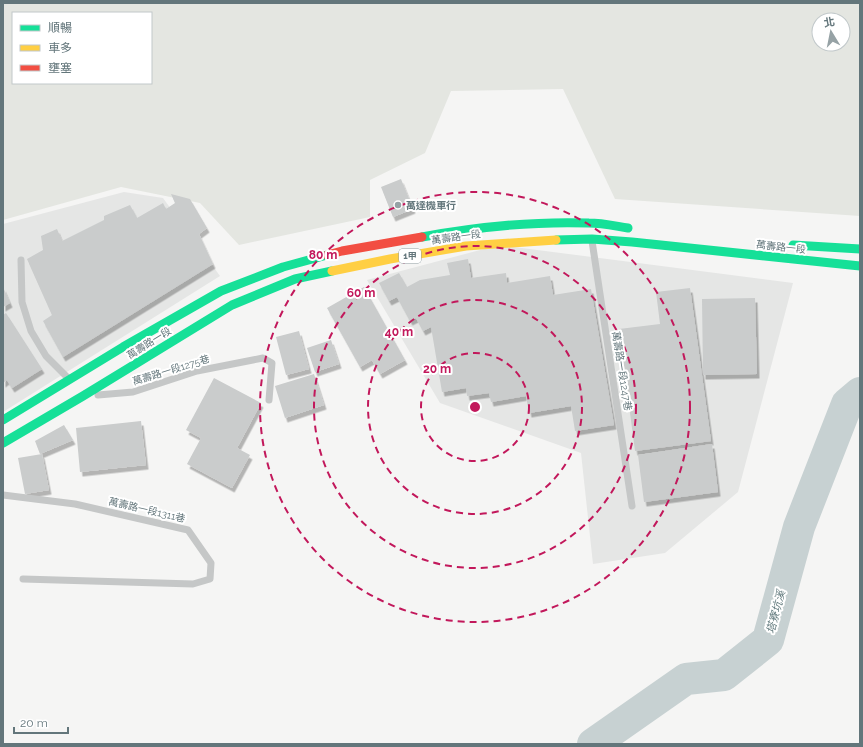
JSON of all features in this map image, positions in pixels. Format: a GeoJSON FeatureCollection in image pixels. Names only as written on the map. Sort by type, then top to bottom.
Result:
{"type":"FeatureCollection","features":[{"type":"Feature","properties":{"kind":"main road","name":"萬壽路一段"},"geometry":{"type":"LineString","coordinates":[[3,443],[76,388],[123,347],[221,291],[283,267],[342,251],[459,230],[506,225],[562,223],[590,223],[634,229]]}},
{"type":"Feature","properties":{"kind":"main road","name":"萬壽路一段"},"geometry":{"type":"LineString","coordinates":[[3,420],[76,388],[232,305],[295,280],[390,259],[466,246],[592,239],[860,266]]}},
{"type":"Feature","properties":{"kind":"main road","name":"萬壽路一段"},"geometry":{"type":"LineString","coordinates":[[782,244],[860,249]]}},
{"type":"Feature","properties":{"kind":"lane","name":"萬壽路一段1247巷"},"geometry":{"type":"LineString","coordinates":[[592,239],[632,506]]}},
{"type":"Feature","properties":{"kind":"lane"},"geometry":{"type":"LineString","coordinates":[[21,260],[22,302],[31,332],[46,356],[76,388]]}},
{"type":"Feature","properties":{"kind":"lane","name":"萬壽路一段1275巷"},"geometry":{"type":"LineString","coordinates":[[76,388],[133,392],[197,370],[263,358],[272,363],[270,400]]}},
{"type":"Feature","properties":{"kind":"lane","name":"萬壽路一段1311巷"},"geometry":{"type":"LineString","coordinates":[[3,495],[75,504],[188,530],[211,564],[210,578],[193,584],[23,579]]}},
{"type":"Feature","properties":{"kind":"shaded area"},"geometry":{"type":"Polygon","coordinates":[[[3,3],[860,3],[860,216],[615,199],[563,89],[451,91],[425,153],[370,180],[370,217],[239,245],[200,203],[121,187],[3,220],[3,3]]]}},
{"type":"Feature","properties":{"kind":"shaded area"},"geometry":{"type":"Polygon","coordinates":[[[124,192],[163,198],[220,276],[3,412],[3,224],[124,192]]]}},
{"type":"Feature","properties":{"kind":"shaded area"},"geometry":{"type":"Polygon","coordinates":[[[499,245],[793,283],[738,492],[665,553],[593,564],[581,453],[440,403],[367,280],[499,245]]]}},
{"type":"Feature","properties":{"kind":"building"},"geometry":{"type":"Polygon","coordinates":[[[401,179],[413,209],[393,217],[381,187],[401,179]]]}},
{"type":"Feature","properties":{"kind":"building"},"geometry":{"type":"Polygon","coordinates":[[[171,194],[190,199],[207,228],[199,234],[213,264],[63,357],[43,321],[52,315],[27,259],[43,250],[41,236],[57,229],[62,241],[104,220],[104,216],[130,205],[137,218],[163,203],[166,209],[175,203],[171,194]]]}},
{"type":"Feature","properties":{"kind":"building"},"geometry":{"type":"Polygon","coordinates":[[[468,259],[471,278],[506,273],[507,283],[550,276],[553,295],[591,289],[614,425],[575,431],[571,406],[529,413],[526,396],[491,402],[489,393],[467,396],[466,388],[442,392],[431,327],[423,331],[416,318],[410,321],[397,297],[389,301],[379,283],[399,273],[407,287],[420,280],[450,275],[447,263],[468,259]]]}},
{"type":"Feature","properties":{"kind":"building"},"geometry":{"type":"Polygon","coordinates":[[[3,287],[10,303],[3,307],[3,287]]]}},
{"type":"Feature","properties":{"kind":"building"},"geometry":{"type":"Polygon","coordinates":[[[364,287],[405,360],[380,374],[372,360],[360,367],[327,308],[364,287]]]}},
{"type":"Feature","properties":{"kind":"building"},"geometry":{"type":"Polygon","coordinates":[[[690,288],[711,441],[635,451],[619,329],[660,324],[656,292],[690,288]]]}},
{"type":"Feature","properties":{"kind":"building"},"geometry":{"type":"Polygon","coordinates":[[[755,298],[757,374],[703,375],[702,299],[755,298]]]}},
{"type":"Feature","properties":{"kind":"building"},"geometry":{"type":"Polygon","coordinates":[[[6,313],[42,369],[12,388],[7,380],[3,383],[3,315],[6,313]]]}},
{"type":"Feature","properties":{"kind":"building"},"geometry":{"type":"Polygon","coordinates":[[[299,331],[309,369],[286,375],[276,337],[299,331]]]}},
{"type":"Feature","properties":{"kind":"building"},"geometry":{"type":"Polygon","coordinates":[[[331,340],[339,364],[315,372],[307,348],[331,340]]]}},
{"type":"Feature","properties":{"kind":"building"},"geometry":{"type":"Polygon","coordinates":[[[314,374],[324,405],[285,418],[275,386],[314,374]]]}},
{"type":"Feature","properties":{"kind":"building"},"geometry":{"type":"Polygon","coordinates":[[[214,378],[261,403],[237,448],[250,455],[232,488],[187,464],[201,438],[186,430],[214,378]]]}},
{"type":"Feature","properties":{"kind":"building"},"geometry":{"type":"Polygon","coordinates":[[[141,421],[146,465],[80,472],[76,428],[141,421]]]}},
{"type":"Feature","properties":{"kind":"building"},"geometry":{"type":"Polygon","coordinates":[[[64,425],[73,440],[40,454],[35,441],[64,425]]]}},
{"type":"Feature","properties":{"kind":"building"},"geometry":{"type":"Polygon","coordinates":[[[712,444],[718,492],[644,502],[638,455],[712,444]]]}},
{"type":"Feature","properties":{"kind":"building"},"geometry":{"type":"Polygon","coordinates":[[[42,454],[49,490],[25,494],[18,458],[42,454]]]}},
{"type":"Feature","properties":{"kind":"waterway","name":"塔寮坑溪"},"geometry":{"type":"LineString","coordinates":[[593,744],[686,679],[724,675],[768,640],[799,527],[847,404],[860,393]]}},
{"type":"Feature","properties":{"kind":"traffic: fast"},"geometry":{"type":"LineString","coordinates":[[422,237],[463,230],[547,223],[594,223],[628,228]]}},
{"type":"Feature","properties":{"kind":"traffic: fast"},"geometry":{"type":"LineString","coordinates":[[556,240],[592,239],[632,242],[860,266]]}},
{"type":"Feature","properties":{"kind":"traffic: fast"},"geometry":{"type":"LineString","coordinates":[[793,245],[860,249]]}},
{"type":"Feature","properties":{"kind":"traffic: fast"},"geometry":{"type":"LineString","coordinates":[[3,420],[123,347],[221,291],[283,267],[327,255]]}},
{"type":"Feature","properties":{"kind":"traffic: fast"},"geometry":{"type":"LineString","coordinates":[[3,443],[232,305],[295,279],[332,271]]}},
{"type":"Feature","properties":{"kind":"traffic: slow"},"geometry":{"type":"LineString","coordinates":[[332,271],[466,246],[556,240]]}},
{"type":"Feature","properties":{"kind":"traffic: jam"},"geometry":{"type":"LineString","coordinates":[[327,255],[422,237]]}},
{"type":"Feature","properties":{"kind":"place","name":"萬達機車行"},"geometry":{"type":"Point","coordinates":[398,205]}}]}
